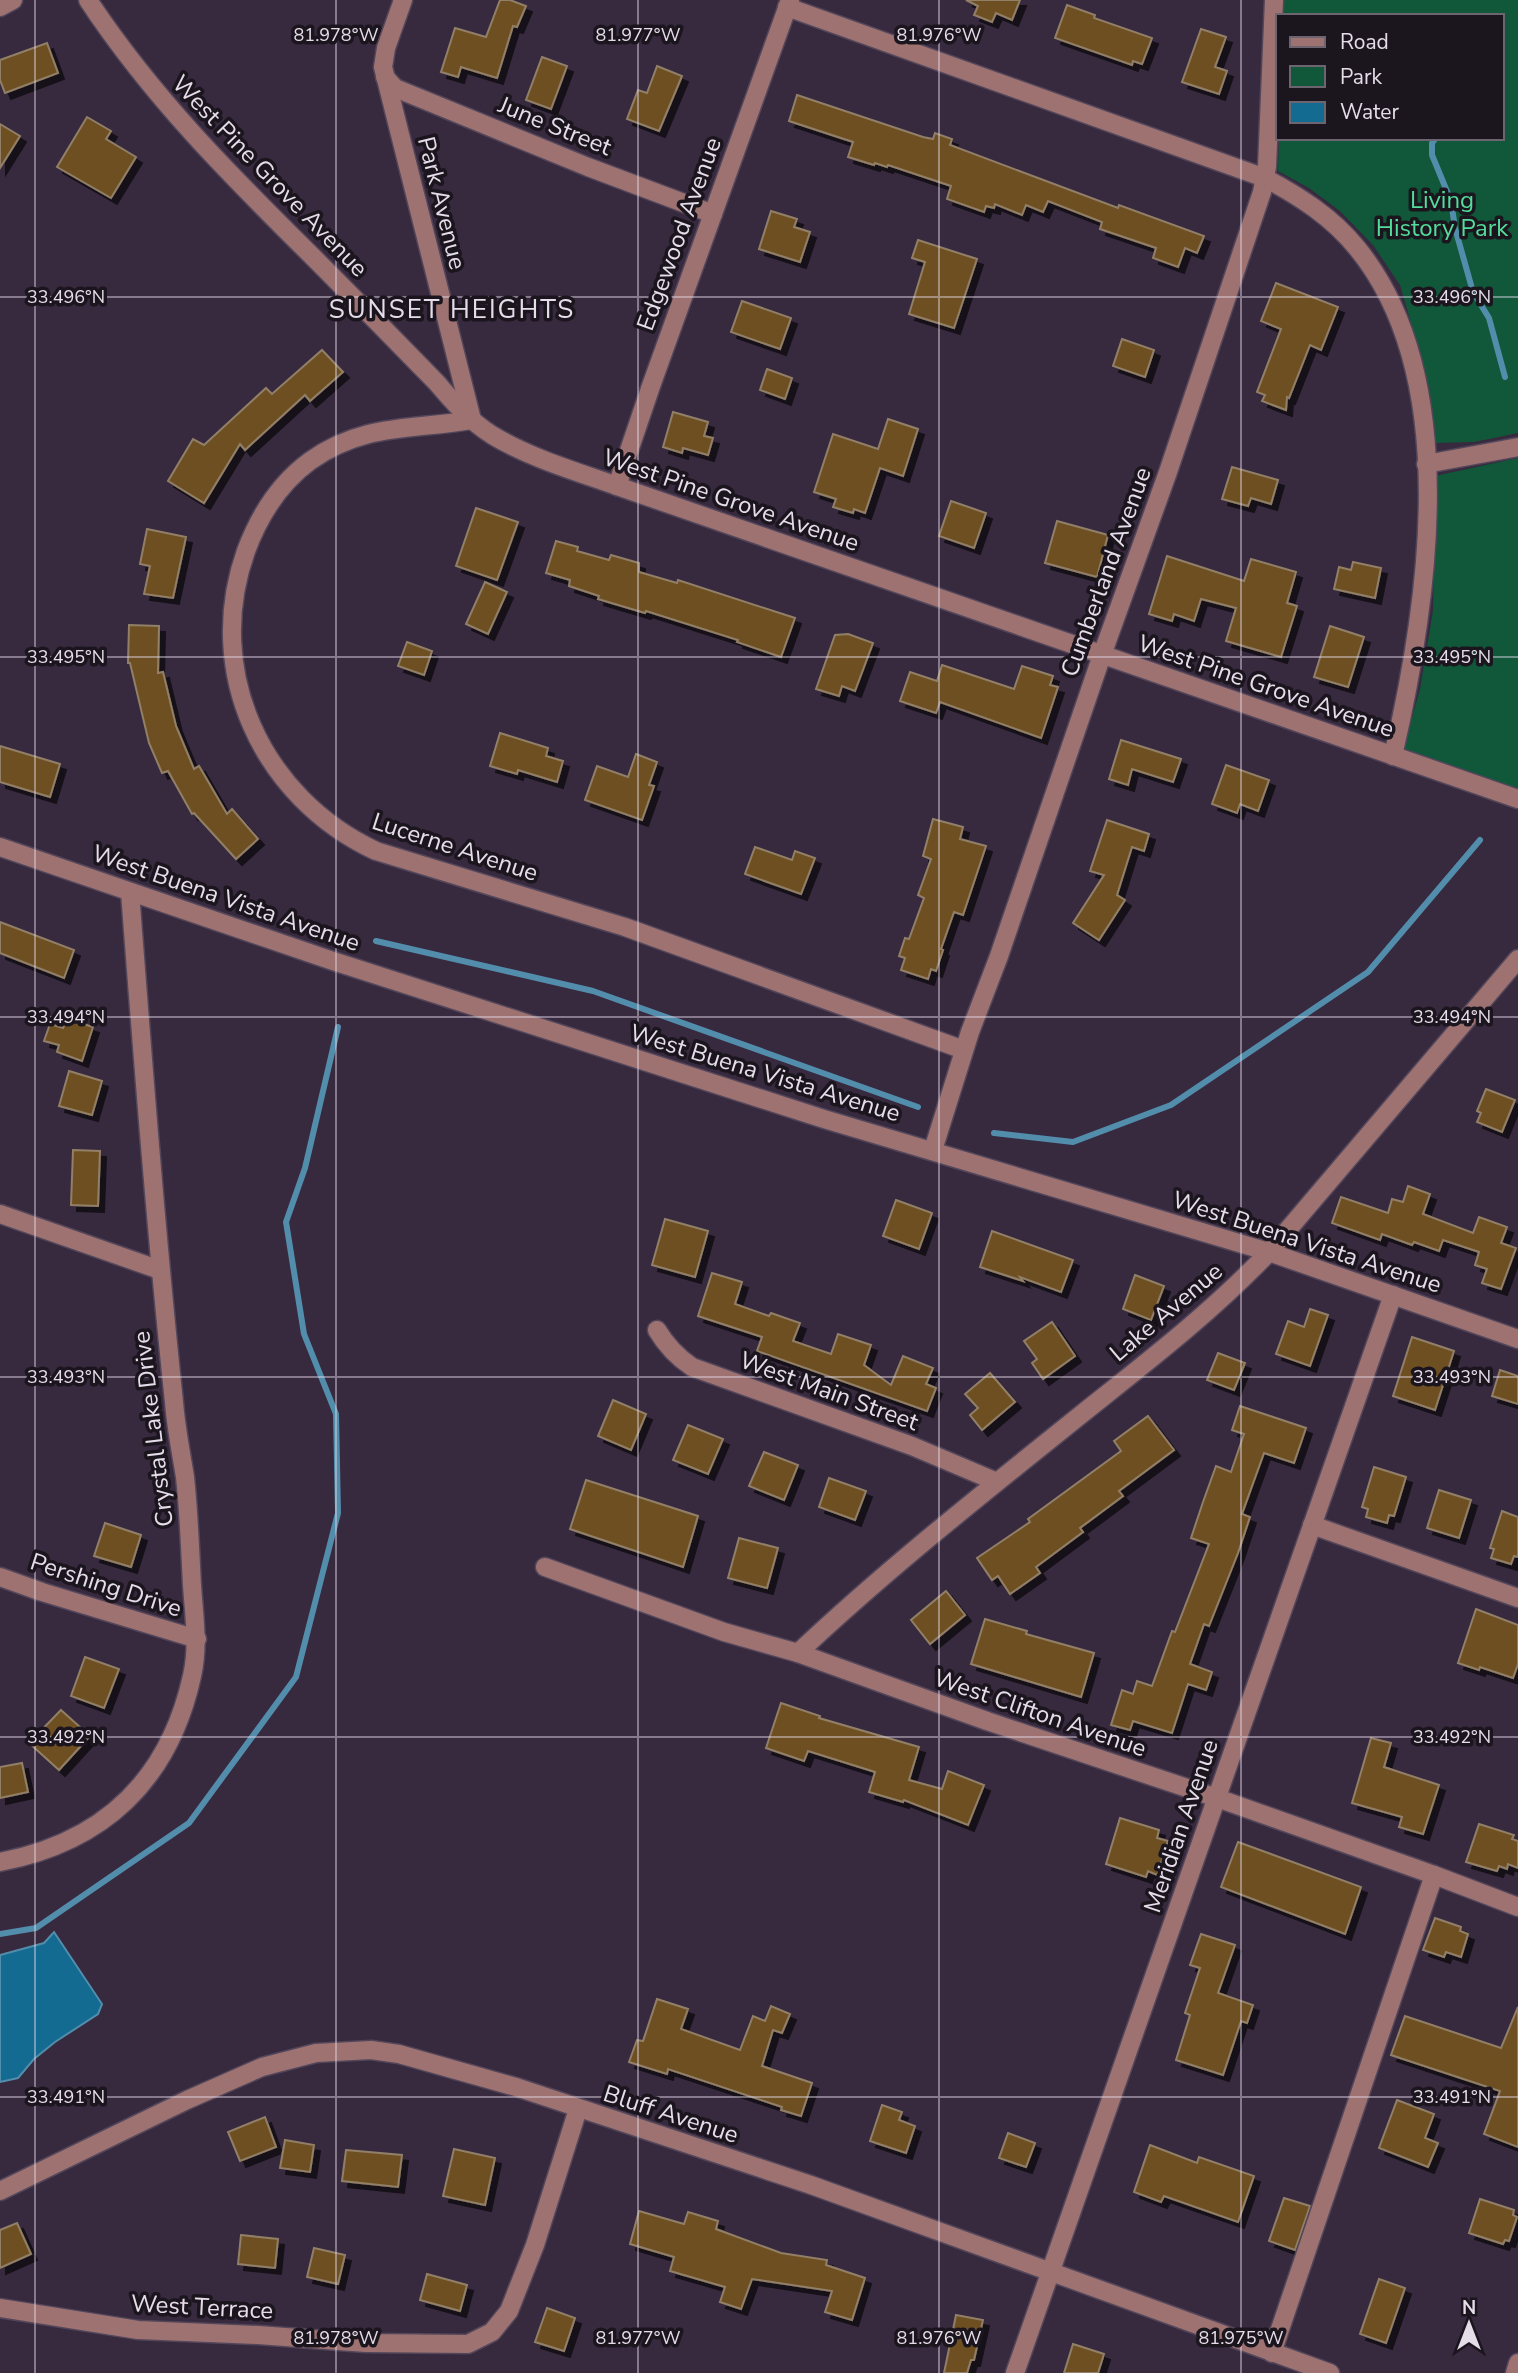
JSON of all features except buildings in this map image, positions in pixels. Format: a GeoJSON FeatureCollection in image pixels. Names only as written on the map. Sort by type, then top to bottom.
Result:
{"type":"FeatureCollection","features":[{"type":"Feature","properties":{"kind":"street"},"geometry":{"type":"LineString","coordinates":[[0,7],[13,0]]}},
{"type":"Feature","properties":{"kind":"street","name":"West Pine Grove Avenue"},"geometry":{"type":"LineString","coordinates":[[88,0],[145,79],[232,179],[472,420],[493,435],[532,454],[617,486],[1518,799]]}},
{"type":"Feature","properties":{"kind":"street","name":"Park Avenue"},"geometry":{"type":"LineString","coordinates":[[402,0],[386,48],[383,67],[472,420]]}},
{"type":"Feature","properties":{"kind":"street","name":"Cumberland Avenue"},"geometry":{"type":"LineString","coordinates":[[933,1150],[964,1049],[1172,459],[1262,192],[1274,0]]}},
{"type":"Feature","properties":{"kind":"street"},"geometry":{"type":"LineString","coordinates":[[788,4],[1265,177],[1314,207],[1356,247],[1388,295],[1401,323],[1415,373],[1426,464],[1423,598],[1416,649],[1393,756]]}},
{"type":"Feature","properties":{"kind":"street","name":"Edgewood Avenue"},"geometry":{"type":"LineString","coordinates":[[617,486],[650,386],[788,4]]}},
{"type":"Feature","properties":{"kind":"street","name":"June Street"},"geometry":{"type":"LineString","coordinates":[[385,75],[389,83],[408,93],[587,167],[713,214]]}},
{"type":"Feature","properties":{"kind":"street","name":"Lucerne Avenue"},"geometry":{"type":"LineString","coordinates":[[472,420],[392,428],[348,440],[308,463],[276,495],[262,517],[241,565],[235,592],[233,653],[243,704],[253,729],[279,773],[296,794],[334,828],[376,851],[625,927],[964,1049]]}},
{"type":"Feature","properties":{"kind":"street"},"geometry":{"type":"LineString","coordinates":[[1426,464],[1518,447]]}},
{"type":"Feature","properties":{"kind":"street","name":"West Buena Vista Avenue"},"geometry":{"type":"LineString","coordinates":[[0,847],[824,1119],[1269,1252],[1518,1339]]}},
{"type":"Feature","properties":{"kind":"street","name":"Crystal Lake Drive"},"geometry":{"type":"LineString","coordinates":[[0,1862],[32,1856],[84,1833],[107,1818],[142,1785],[159,1761],[180,1715],[192,1676],[197,1639],[184,1476],[160,1270],[130,891]]}},
{"type":"Feature","properties":{"kind":"street","name":"Lake Avenue"},"geometry":{"type":"LineString","coordinates":[[798,1653],[914,1548],[1172,1341],[1240,1283],[1518,959]]}},
{"type":"Feature","properties":{"kind":"street"},"geometry":{"type":"LineString","coordinates":[[0,1214],[160,1270]]}},
{"type":"Feature","properties":{"kind":"street","name":"Meridian Avenue"},"geometry":{"type":"LineString","coordinates":[[1015,2373],[1393,1295]]}},
{"type":"Feature","properties":{"kind":"street","name":"West Main Street"},"geometry":{"type":"LineString","coordinates":[[657,1330],[679,1358],[699,1370],[912,1447],[997,1482]]}},
{"type":"Feature","properties":{"kind":"street"},"geometry":{"type":"LineString","coordinates":[[1312,1525],[1518,1598]]}},
{"type":"Feature","properties":{"kind":"street","name":"West Clifton Avenue"},"geometry":{"type":"LineString","coordinates":[[545,1567],[724,1632],[798,1653],[1000,1726],[1217,1798],[1518,1907]]}},
{"type":"Feature","properties":{"kind":"street","name":"Pershing Drive"},"geometry":{"type":"LineString","coordinates":[[0,1577],[197,1639]]}},
{"type":"Feature","properties":{"kind":"street"},"geometry":{"type":"LineString","coordinates":[[1272,2353],[1434,1875]]}},
{"type":"Feature","properties":{"kind":"street","name":"Bluff Avenue"},"geometry":{"type":"LineString","coordinates":[[0,2191],[187,2100],[262,2067],[316,2053],[371,2050],[399,2054],[504,2083],[811,2185],[1330,2373]]}},
{"type":"Feature","properties":{"kind":"street","name":"West Terrace"},"geometry":{"type":"LineString","coordinates":[[0,2308],[138,2330],[366,2343],[437,2343],[455,2346],[468,2344],[492,2332],[502,2322],[511,2304],[535,2245],[578,2109]]}},
{"type":"Feature","properties":{"kind":"street"},"geometry":{"type":"LineString","coordinates":[[1515,2373],[1518,2363]]}},
{"type":"Feature","properties":{"kind":"green space","name":"Living History Park"},"geometry":{"type":"Polygon","coordinates":[[[1284,0],[1518,0],[1518,433],[1474,442],[1435,443],[1425,371],[1400,285],[1373,245],[1340,211],[1309,188],[1278,171],[1279,140],[1504,140],[1504,14],[1283,14],[1284,0]]]}},
{"type":"Feature","properties":{"kind":"green space"},"geometry":{"type":"Polygon","coordinates":[[[1518,458],[1518,789],[1403,750],[1420,689],[1433,611],[1435,476],[1518,458]]]}},
{"type":"Feature","properties":{"kind":"water"},"geometry":{"type":"Polygon","coordinates":[[[54,1932],[102,2004],[98,2014],[55,2042],[34,2059],[18,2078],[0,2082],[0,1955],[44,1943],[54,1932]]]}},
{"type":"Feature","properties":{"kind":"waterway"},"geometry":{"type":"LineString","coordinates":[[1434,140],[1432,155],[1451,201],[1455,228],[1473,292],[1489,318],[1505,377]]}},
{"type":"Feature","properties":{"kind":"waterway"},"geometry":{"type":"LineString","coordinates":[[994,1133],[1073,1142],[1171,1105],[1368,972],[1480,840]]}},
{"type":"Feature","properties":{"kind":"waterway"},"geometry":{"type":"LineString","coordinates":[[376,941],[593,991],[918,1107]]}},
{"type":"Feature","properties":{"kind":"waterway"},"geometry":{"type":"LineString","coordinates":[[0,1934],[36,1928],[189,1823],[296,1677],[338,1513],[336,1414],[304,1334],[286,1222],[305,1168],[338,1027]]}},
{"type":"Feature","properties":{"kind":"district","name":"SUNSET HEIGHTS"},"geometry":{"type":"Point","coordinates":[452,309]}}]}
